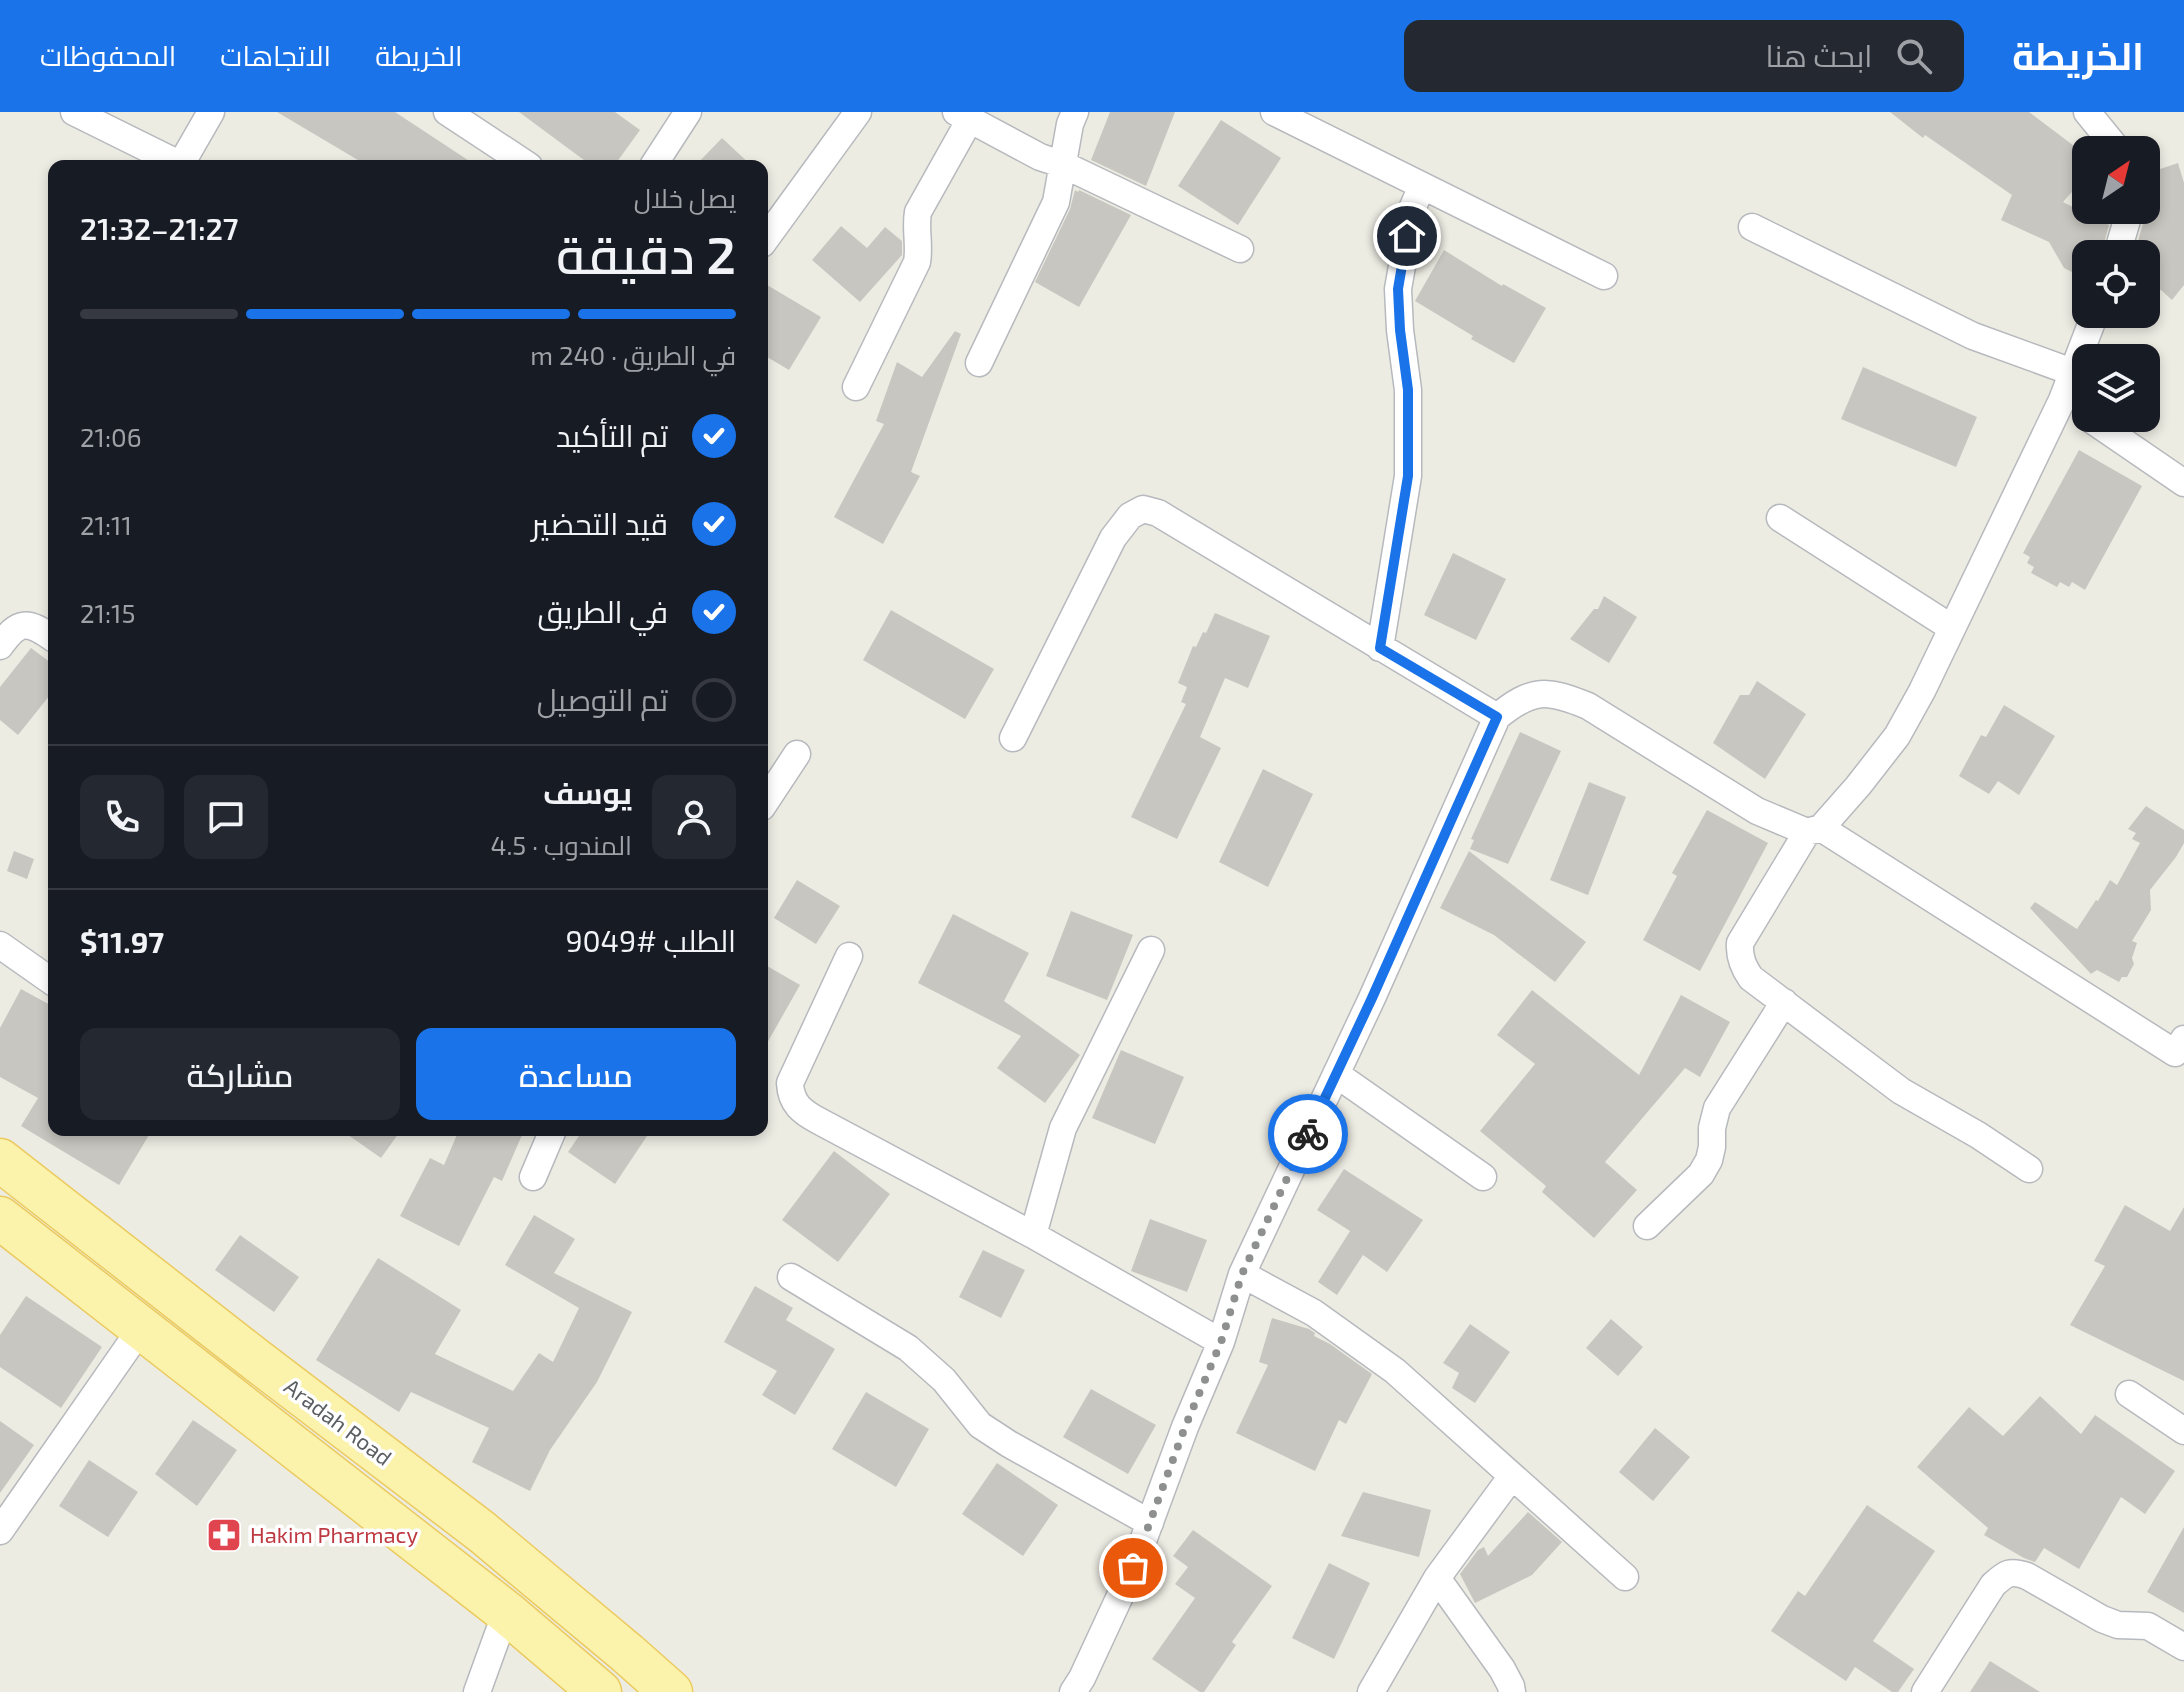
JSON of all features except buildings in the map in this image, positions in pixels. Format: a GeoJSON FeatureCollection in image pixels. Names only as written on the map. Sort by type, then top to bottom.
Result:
{"type":"FeatureCollection","features":[{"type":"Feature","properties":{"kind":"main road","name":"Aradah Road"},"geometry":{"type":"LineString","coordinates":[[0,1160],[482,1532],[671,1692]]}},
{"type":"Feature","properties":{"kind":"main road"},"geometry":{"type":"LineString","coordinates":[[0,1218],[506,1612],[600,1692]]}},
{"type":"Feature","properties":{"kind":"street"},"geometry":{"type":"LineString","coordinates":[[74,112],[169,160]]}},
{"type":"Feature","properties":{"kind":"street"},"geometry":{"type":"LineString","coordinates":[[184,160],[211,112]]}},
{"type":"Feature","properties":{"kind":"street"},"geometry":{"type":"LineString","coordinates":[[447,112],[503,159]]}},
{"type":"Feature","properties":{"kind":"street"},"geometry":{"type":"LineString","coordinates":[[657,160],[688,112]]}},
{"type":"Feature","properties":{"kind":"street"},"geometry":{"type":"LineString","coordinates":[[768,236],[858,112]]}},
{"type":"Feature","properties":{"kind":"street"},"geometry":{"type":"LineString","coordinates":[[979,363],[1056,202],[1070,124],[1075,112]]}},
{"type":"Feature","properties":{"kind":"street"},"geometry":{"type":"LineString","coordinates":[[1274,112],[1604,276]]}},
{"type":"Feature","properties":{"kind":"street"},"geometry":{"type":"LineString","coordinates":[[2087,112],[2107,136]]}},
{"type":"Feature","properties":{"kind":"street"},"geometry":{"type":"LineString","coordinates":[[856,387],[917,262],[918,212],[963,116],[1040,157],[1064,165],[1240,249]]}},
{"type":"Feature","properties":{"kind":"street"},"geometry":{"type":"LineString","coordinates":[[1380,648],[1408,476],[1408,390],[1398,289],[1412,209],[1422,186]]}},
{"type":"Feature","properties":{"kind":"street"},"geometry":{"type":"LineString","coordinates":[[1752,227],[1973,336],[2072,372],[2062,400],[1922,691],[1897,736],[1858,786],[1814,830],[1740,943],[1739,953],[1743,967],[1751,978],[1901,1091],[1978,1135],[2029,1169]]}},
{"type":"Feature","properties":{"kind":"street"},"geometry":{"type":"LineString","coordinates":[[2062,400],[2072,407]]}},
{"type":"Feature","properties":{"kind":"street"},"geometry":{"type":"LineString","coordinates":[[2109,432],[2184,483]]}},
{"type":"Feature","properties":{"kind":"street"},"geometry":{"type":"LineString","coordinates":[[1013,738],[1113,538],[1130,516],[1143,509],[1158,513],[1497,717]]}},
{"type":"Feature","properties":{"kind":"street"},"geometry":{"type":"LineString","coordinates":[[1780,518],[1952,628]]}},
{"type":"Feature","properties":{"kind":"street"},"geometry":{"type":"LineString","coordinates":[[0,646],[13,628],[23,625],[48,635]]}},
{"type":"Feature","properties":{"kind":"street"},"geometry":{"type":"LineString","coordinates":[[1073,1692],[1133,1568],[1185,1427],[1221,1342],[1242,1274],[1372,998],[1497,717],[1514,703],[1532,694],[1564,696],[1588,706],[1757,811],[1814,830],[2175,1053],[2184,1039]]}},
{"type":"Feature","properties":{"kind":"street"},"geometry":{"type":"LineString","coordinates":[[768,798],[797,754]]}},
{"type":"Feature","properties":{"kind":"street"},"geometry":{"type":"LineString","coordinates":[[0,945],[48,979]]}},
{"type":"Feature","properties":{"kind":"street"},"geometry":{"type":"LineString","coordinates":[[1033,1235],[1063,1128],[1151,950]]}},
{"type":"Feature","properties":{"kind":"street"},"geometry":{"type":"LineString","coordinates":[[849,956],[790,1083],[794,1103],[819,1121],[1033,1235],[1221,1342]]}},
{"type":"Feature","properties":{"kind":"street"},"geometry":{"type":"LineString","coordinates":[[1647,1226],[1701,1174],[1709,1160],[1717,1108],[1784,1002]]}},
{"type":"Feature","properties":{"kind":"street"},"geometry":{"type":"LineString","coordinates":[[1336,1074],[1483,1177]]}},
{"type":"Feature","properties":{"kind":"street"},"geometry":{"type":"LineString","coordinates":[[533,1177],[550,1136]]}},
{"type":"Feature","properties":{"kind":"street"},"geometry":{"type":"LineString","coordinates":[[1242,1274],[1314,1313],[1395,1371],[1625,1577]]}},
{"type":"Feature","properties":{"kind":"street"},"geometry":{"type":"LineString","coordinates":[[791,1277],[908,1348],[944,1380],[980,1425],[1150,1523]]}},
{"type":"Feature","properties":{"kind":"street"},"geometry":{"type":"LineString","coordinates":[[0,1531],[142,1327]]}},
{"type":"Feature","properties":{"kind":"street"},"geometry":{"type":"LineString","coordinates":[[2129,1394],[2184,1431]]}},
{"type":"Feature","properties":{"kind":"street"},"geometry":{"type":"LineString","coordinates":[[1371,1692],[1437,1578],[1512,1476]]}},
{"type":"Feature","properties":{"kind":"street"},"geometry":{"type":"LineString","coordinates":[[1925,1692],[1993,1585],[2004,1575],[2015,1572],[2102,1619],[2118,1625],[2148,1626],[2184,1647]]}},
{"type":"Feature","properties":{"kind":"street"},"geometry":{"type":"LineString","coordinates":[[1437,1578],[1502,1669],[1512,1692]]}},
{"type":"Feature","properties":{"kind":"street"},"geometry":{"type":"LineString","coordinates":[[477,1692],[506,1612]]}},
{"type":"Feature","properties":{"kind":"way so far"},"geometry":{"type":"LineString","coordinates":[[1133,1568],[1185,1427],[1221,1342],[1242,1274],[1308,1134]]}},
{"type":"Feature","properties":{"kind":"place","name":"Hakim Pharmacy"},"geometry":{"type":"Point","coordinates":[224,1535]}},
{"type":"Feature","properties":{"kind":"route"},"geometry":{"type":"LineString","coordinates":[[1308,1134],[1497,717],[1380,648],[1408,476],[1408,390],[1398,289],[1407,236]]}}]}
